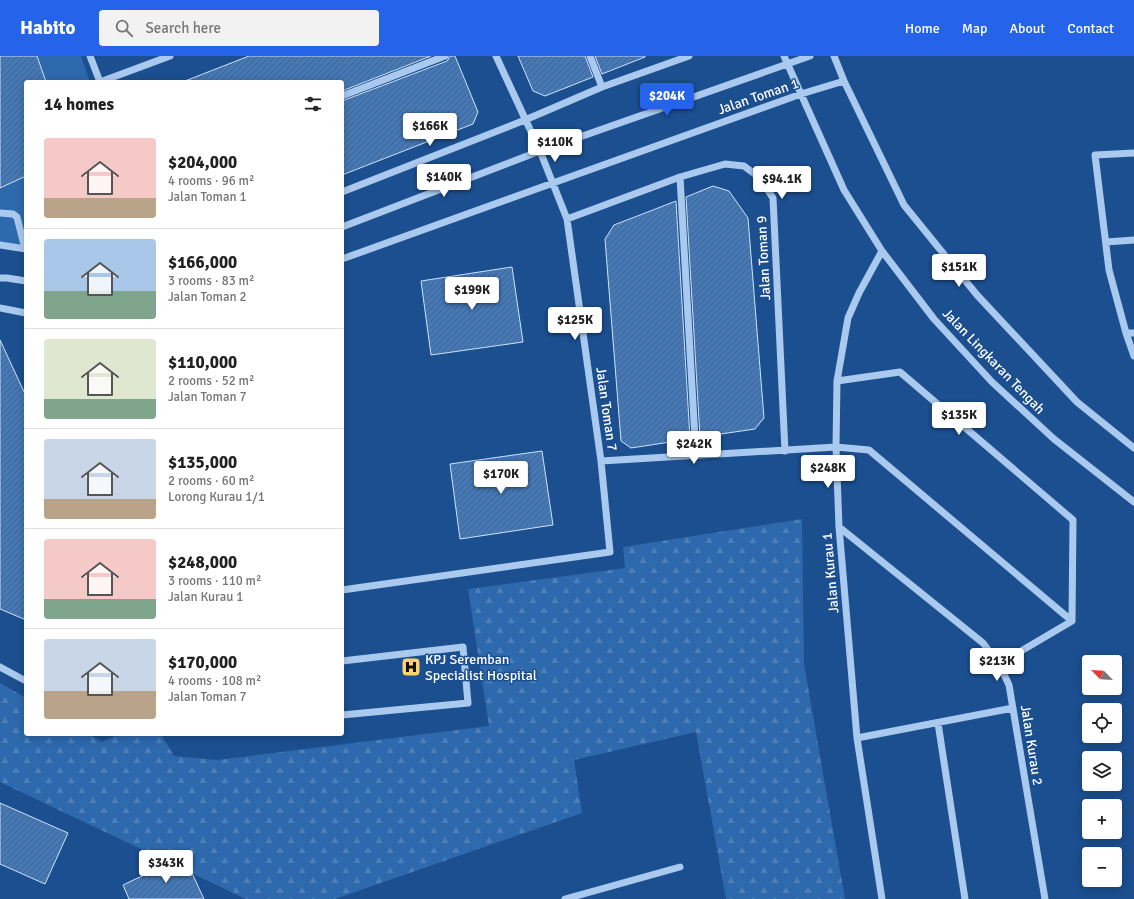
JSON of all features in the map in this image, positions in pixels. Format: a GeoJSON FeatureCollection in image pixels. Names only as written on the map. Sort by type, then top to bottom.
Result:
{"type":"FeatureCollection","features":[{"type":"Feature","properties":{"kind":"street"},"geometry":{"type":"LineString","coordinates":[[90,56],[99,80]]}},
{"type":"Feature","properties":{"kind":"street"},"geometry":{"type":"LineString","coordinates":[[105,80],[170,56]]}},
{"type":"Feature","properties":{"kind":"street"},"geometry":{"type":"LineString","coordinates":[[344,95],[445,56]]}},
{"type":"Feature","properties":{"kind":"street","name":"Jalan Toman 7"},"geometry":{"type":"LineString","coordinates":[[344,590],[610,552],[601,461],[567,218],[540,151],[496,56]]}},
{"type":"Feature","properties":{"kind":"street"},"geometry":{"type":"LineString","coordinates":[[590,56],[602,87]]}},
{"type":"Feature","properties":{"kind":"street"},"geometry":{"type":"LineString","coordinates":[[344,191],[525,120],[602,87],[689,56]]}},
{"type":"Feature","properties":{"kind":"street","name":"Jalan Lingkaran Tengah"},"geometry":{"type":"LineString","coordinates":[[784,56],[844,190],[882,251],[934,319],[992,382],[1054,439],[1134,502]]}},
{"type":"Feature","properties":{"kind":"street","name":"Jalan Toman 1"},"geometry":{"type":"LineString","coordinates":[[344,225],[540,151],[810,56]]}},
{"type":"Feature","properties":{"kind":"street"},"geometry":{"type":"LineString","coordinates":[[834,56],[844,81],[904,205],[977,295],[1077,402],[1134,448]]}},
{"type":"Feature","properties":{"kind":"street","name":"Jalan Toman 1"},"geometry":{"type":"LineString","coordinates":[[344,258],[801,94],[844,81]]}},
{"type":"Feature","properties":{"kind":"street"},"geometry":{"type":"LineString","coordinates":[[1134,153],[1094,155],[1109,270],[1126,333],[1134,356]]}},
{"type":"Feature","properties":{"kind":"street","name":"Jalan Toman 9"},"geometry":{"type":"LineString","coordinates":[[567,218],[680,177],[725,164],[744,166],[760,178],[773,198],[785,451]]}},
{"type":"Feature","properties":{"kind":"street"},"geometry":{"type":"LineString","coordinates":[[680,177],[696,456]]}},
{"type":"Feature","properties":{"kind":"street"},"geometry":{"type":"LineString","coordinates":[[0,213],[13,214],[17,217],[24,242]]}},
{"type":"Feature","properties":{"kind":"street"},"geometry":{"type":"LineString","coordinates":[[1106,242],[1134,240]]}},
{"type":"Feature","properties":{"kind":"street"},"geometry":{"type":"LineString","coordinates":[[0,245],[24,249]]}},
{"type":"Feature","properties":{"kind":"street","name":"Jalan Kurau 1"},"geometry":{"type":"LineString","coordinates":[[882,251],[859,293],[848,318],[837,381],[836,447],[839,527],[857,738],[882,899]]}},
{"type":"Feature","properties":{"kind":"street"},"geometry":{"type":"LineString","coordinates":[[0,278],[24,281]]}},
{"type":"Feature","properties":{"kind":"street"},"geometry":{"type":"LineString","coordinates":[[0,308],[24,313]]}},
{"type":"Feature","properties":{"kind":"street"},"geometry":{"type":"LineString","coordinates":[[1126,333],[1134,333]]}},
{"type":"Feature","properties":{"kind":"street"},"geometry":{"type":"LineString","coordinates":[[837,381],[900,372],[1072,520],[1072,622]]}},
{"type":"Feature","properties":{"kind":"street"},"geometry":{"type":"LineString","coordinates":[[601,461],[836,447],[869,450],[1072,622]]}},
{"type":"Feature","properties":{"kind":"street","name":"Jalan Kurau 2"},"geometry":{"type":"LineString","coordinates":[[839,527],[983,643],[999,664],[1009,685],[1045,899]]}},
{"type":"Feature","properties":{"kind":"street"},"geometry":{"type":"LineString","coordinates":[[999,664],[1072,622]]}},
{"type":"Feature","properties":{"kind":"street"},"geometry":{"type":"LineString","coordinates":[[344,661],[462,647],[468,703],[344,715]]}},
{"type":"Feature","properties":{"kind":"street"},"geometry":{"type":"LineString","coordinates":[[0,667],[24,680]]}},
{"type":"Feature","properties":{"kind":"street"},"geometry":{"type":"LineString","coordinates":[[857,738],[1013,708]]}},
{"type":"Feature","properties":{"kind":"street"},"geometry":{"type":"LineString","coordinates":[[938,723],[965,899]]}},
{"type":"Feature","properties":{"kind":"street"},"geometry":{"type":"LineString","coordinates":[[565,899],[680,867]]}},
{"type":"Feature","properties":{"kind":"green space"},"geometry":{"type":"Polygon","coordinates":[[[37,56],[81,56],[89,80],[45,80],[37,56]]]}},
{"type":"Feature","properties":{"kind":"green space"},"geometry":{"type":"Polygon","coordinates":[[[24,177],[24,245],[0,243],[0,188],[24,177]]]}},
{"type":"Feature","properties":{"kind":"green space"},"geometry":{"type":"Polygon","coordinates":[[[802,519],[804,664],[845,899],[726,899],[696,732],[574,760],[582,813],[335,899],[246,899],[0,782],[0,683],[24,697],[24,736],[92,736],[102,742],[115,736],[162,736],[174,756],[217,760],[489,726],[468,589],[625,568],[623,547],[802,519]]]}},
{"type":"Feature","properties":{"kind":"building"},"geometry":{"type":"Polygon","coordinates":[[[0,56],[37,56],[45,80],[24,80],[24,177],[0,188],[0,56]]]}},
{"type":"Feature","properties":{"kind":"building"},"geometry":{"type":"Polygon","coordinates":[[[249,56],[431,56],[344,90],[344,80],[188,80],[249,56]]]}},
{"type":"Feature","properties":{"kind":"building"},"geometry":{"type":"Polygon","coordinates":[[[450,56],[455,56],[478,112],[473,124],[344,174],[344,100],[447,61],[450,56]]]}},
{"type":"Feature","properties":{"kind":"building"},"geometry":{"type":"Polygon","coordinates":[[[518,56],[585,56],[593,77],[545,96],[533,91],[518,56]]]}},
{"type":"Feature","properties":{"kind":"building"},"geometry":{"type":"Polygon","coordinates":[[[595,56],[645,56],[645,57],[602,74],[595,56]]]}},
{"type":"Feature","properties":{"kind":"building"},"geometry":{"type":"Polygon","coordinates":[[[713,186],[729,191],[748,218],[764,418],[755,429],[700,437],[686,197],[713,186]]]}},
{"type":"Feature","properties":{"kind":"building"},"geometry":{"type":"Polygon","coordinates":[[[676,201],[690,439],[631,448],[621,441],[605,239],[614,225],[676,201]]]}},
{"type":"Feature","properties":{"kind":"building"},"geometry":{"type":"Polygon","coordinates":[[[512,267],[523,342],[431,355],[421,281],[512,267]]]}},
{"type":"Feature","properties":{"kind":"building"},"geometry":{"type":"Polygon","coordinates":[[[0,340],[24,392],[24,619],[0,609],[0,340]]]}},
{"type":"Feature","properties":{"kind":"building"},"geometry":{"type":"Polygon","coordinates":[[[542,451],[553,525],[460,539],[450,464],[542,451]]]}},
{"type":"Feature","properties":{"kind":"building"},"geometry":{"type":"Polygon","coordinates":[[[0,803],[68,833],[45,884],[0,864],[0,803]]]}},
{"type":"Feature","properties":{"kind":"building"},"geometry":{"type":"Polygon","coordinates":[[[184,856],[204,899],[129,899],[123,885],[184,856]]]}},
{"type":"Feature","properties":{"kind":"place","name":"KPJ Seremban Specialist Hospital"},"geometry":{"type":"Point","coordinates":[411,667]}}]}
